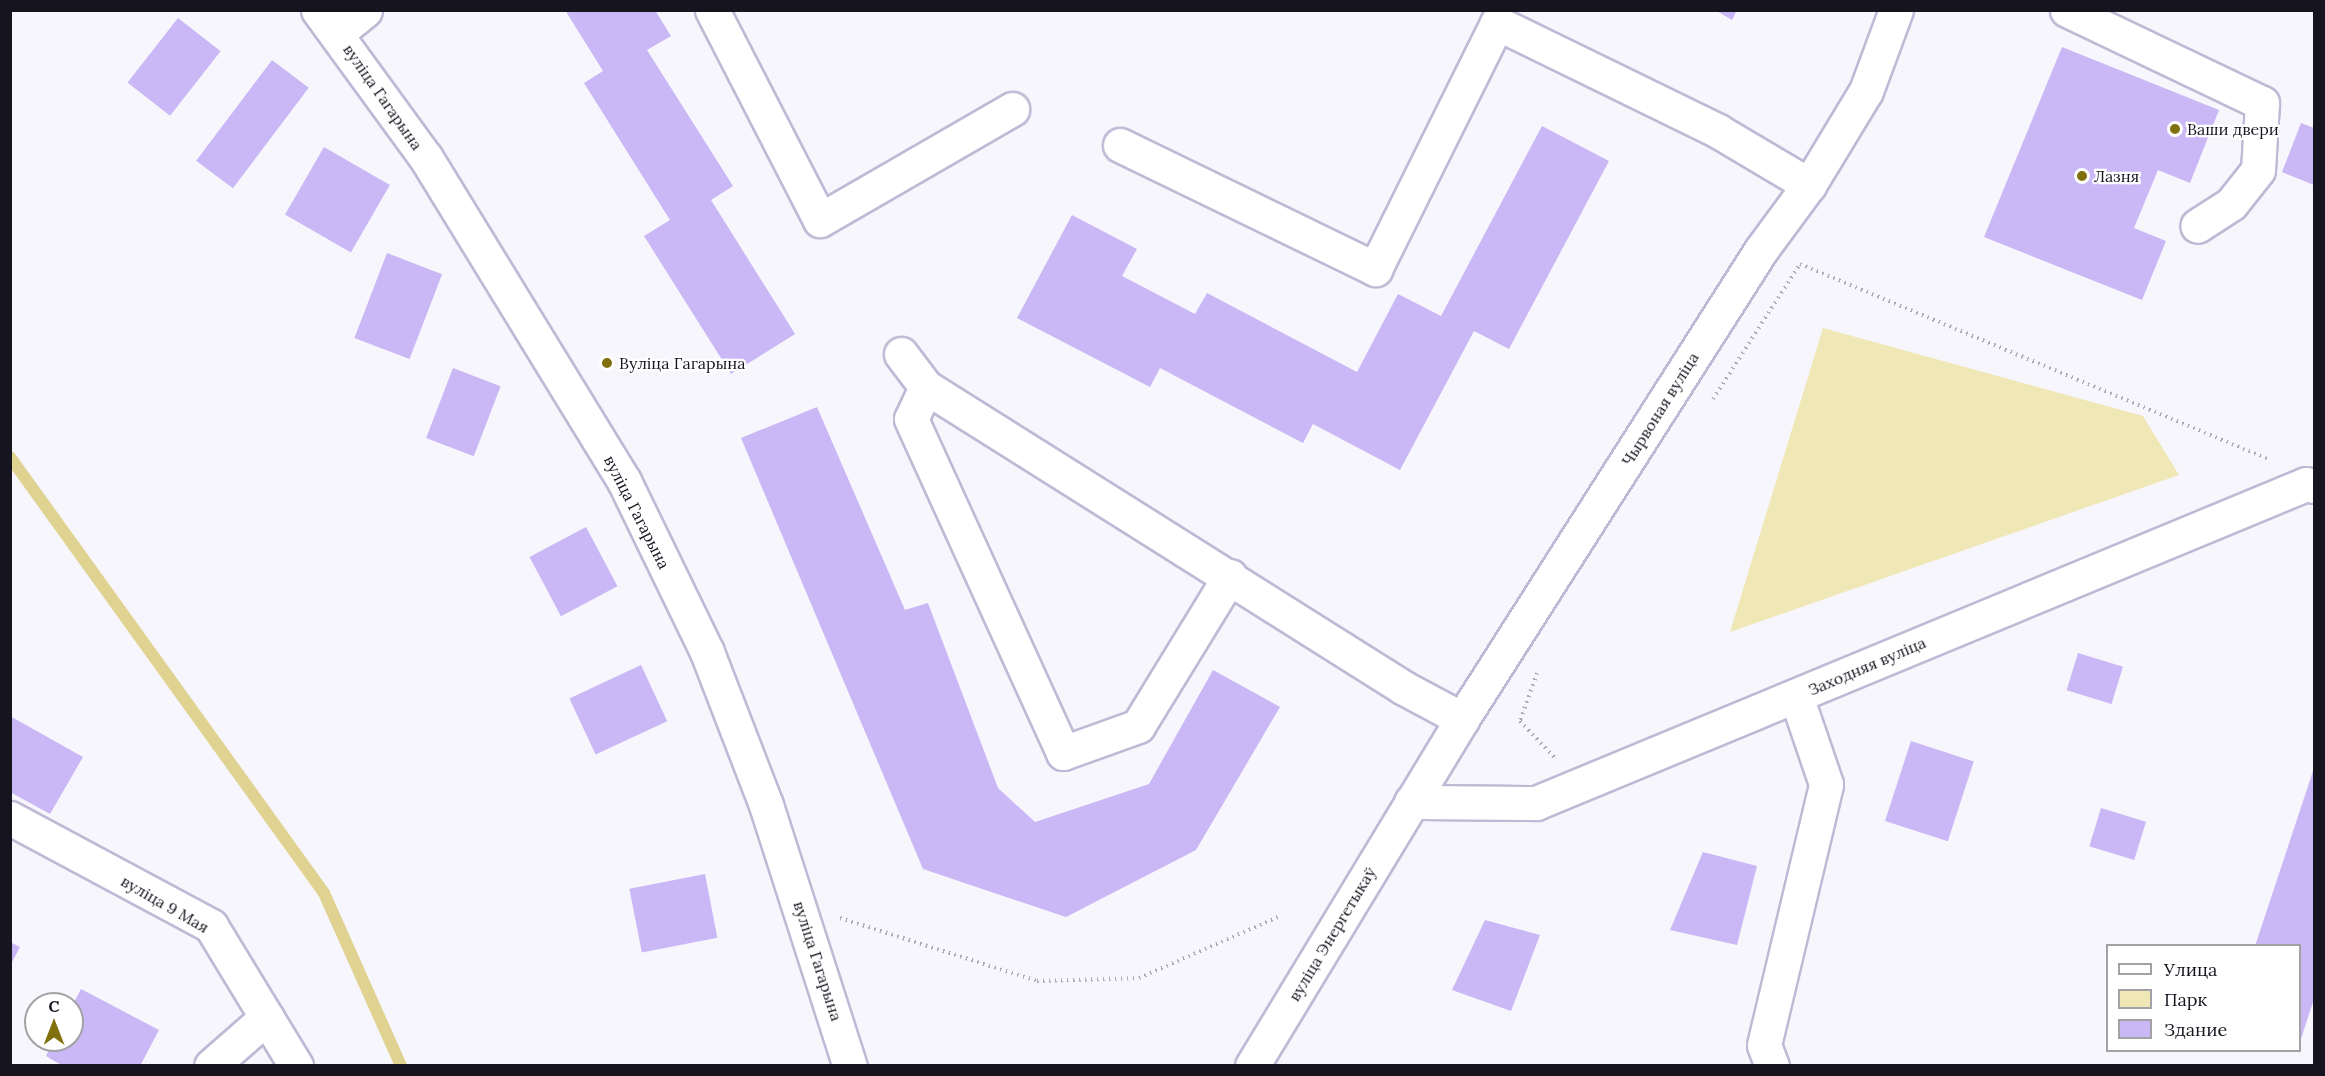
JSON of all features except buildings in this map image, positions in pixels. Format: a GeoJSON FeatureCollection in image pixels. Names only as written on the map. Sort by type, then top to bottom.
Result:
{"type":"FeatureCollection","features":[{"type":"Feature","properties":{"kind":"street"},"geometry":{"type":"LineString","coordinates":[[328,22],[365,10]]}},
{"type":"Feature","properties":{"kind":"street"},"geometry":{"type":"LineString","coordinates":[[712,10],[820,220],[1012,109]]}},
{"type":"Feature","properties":{"kind":"street","name":"Чырвоная вуліца"},"geometry":{"type":"LineString","coordinates":[[1411,802],[1761,250],[1809,184],[1866,91],[1896,10]]}},
{"type":"Feature","properties":{"kind":"street"},"geometry":{"type":"LineString","coordinates":[[2067,10],[2262,103],[2258,170],[2231,204],[2197,226]]}},
{"type":"Feature","properties":{"kind":"street","name":"вуліца Гагарына"},"geometry":{"type":"LineString","coordinates":[[328,22],[426,158],[624,481],[707,652],[800,905],[850,1065]]}},
{"type":"Feature","properties":{"kind":"street"},"geometry":{"type":"LineString","coordinates":[[1120,145],[1375,269],[1497,23],[1719,131],[1809,184]]}},
{"type":"Feature","properties":{"kind":"street"},"geometry":{"type":"LineString","coordinates":[[901,354],[926,387],[1230,576],[1404,688],[1462,719]]}},
{"type":"Feature","properties":{"kind":"street"},"geometry":{"type":"LineString","coordinates":[[926,387],[912,419],[1063,753],[1138,726],[1230,576]]}},
{"type":"Feature","properties":{"kind":"street","name":"Заходняя вуліца"},"geometry":{"type":"LineString","coordinates":[[1411,802],[1536,803],[2306,484],[2314,486]]}},
{"type":"Feature","properties":{"kind":"street"},"geometry":{"type":"LineString","coordinates":[[1772,1065],[1764,1045],[1826,784],[1796,696]]}},
{"type":"Feature","properties":{"kind":"street","name":"вуліца Энергетыкаў"},"geometry":{"type":"LineString","coordinates":[[1252,1065],[1411,802]]}},
{"type":"Feature","properties":{"kind":"street","name":"вуліца 9 Мая"},"geometry":{"type":"LineString","coordinates":[[10,818],[211,926],[296,1065]]}},
{"type":"Feature","properties":{"kind":"street"},"geometry":{"type":"LineString","coordinates":[[211,1065],[267,1017]]}},
{"type":"Feature","properties":{"kind":"path"},"geometry":{"type":"LineString","coordinates":[[1711,403],[1800,264],[2271,460],[2260,465]]}},
{"type":"Feature","properties":{"kind":"path"},"geometry":{"type":"LineString","coordinates":[[1539,669],[1520,721],[1553,757],[1564,753]]}},
{"type":"Feature","properties":{"kind":"path"},"geometry":{"type":"LineString","coordinates":[[800,905],[1038,981],[1139,978],[1278,917]]}},
{"type":"Feature","properties":{"kind":"green space"},"geometry":{"type":"Polygon","coordinates":[[[1823,328],[2143,416],[2179,475],[1730,632],[1823,328]]]}},
{"type":"Feature","properties":{"kind":"waterway"},"geometry":{"type":"LineString","coordinates":[[10,457],[324,893],[401,1066]]}},
{"type":"Feature","properties":{"kind":"place","name":"Ваши двери"},"geometry":{"type":"Point","coordinates":[2175,129]}},
{"type":"Feature","properties":{"kind":"place","name":"Лазня"},"geometry":{"type":"Point","coordinates":[2082,176]}},
{"type":"Feature","properties":{"kind":"place","name":"Вуліца Гагарына"},"geometry":{"type":"Point","coordinates":[607,363]}}]}
